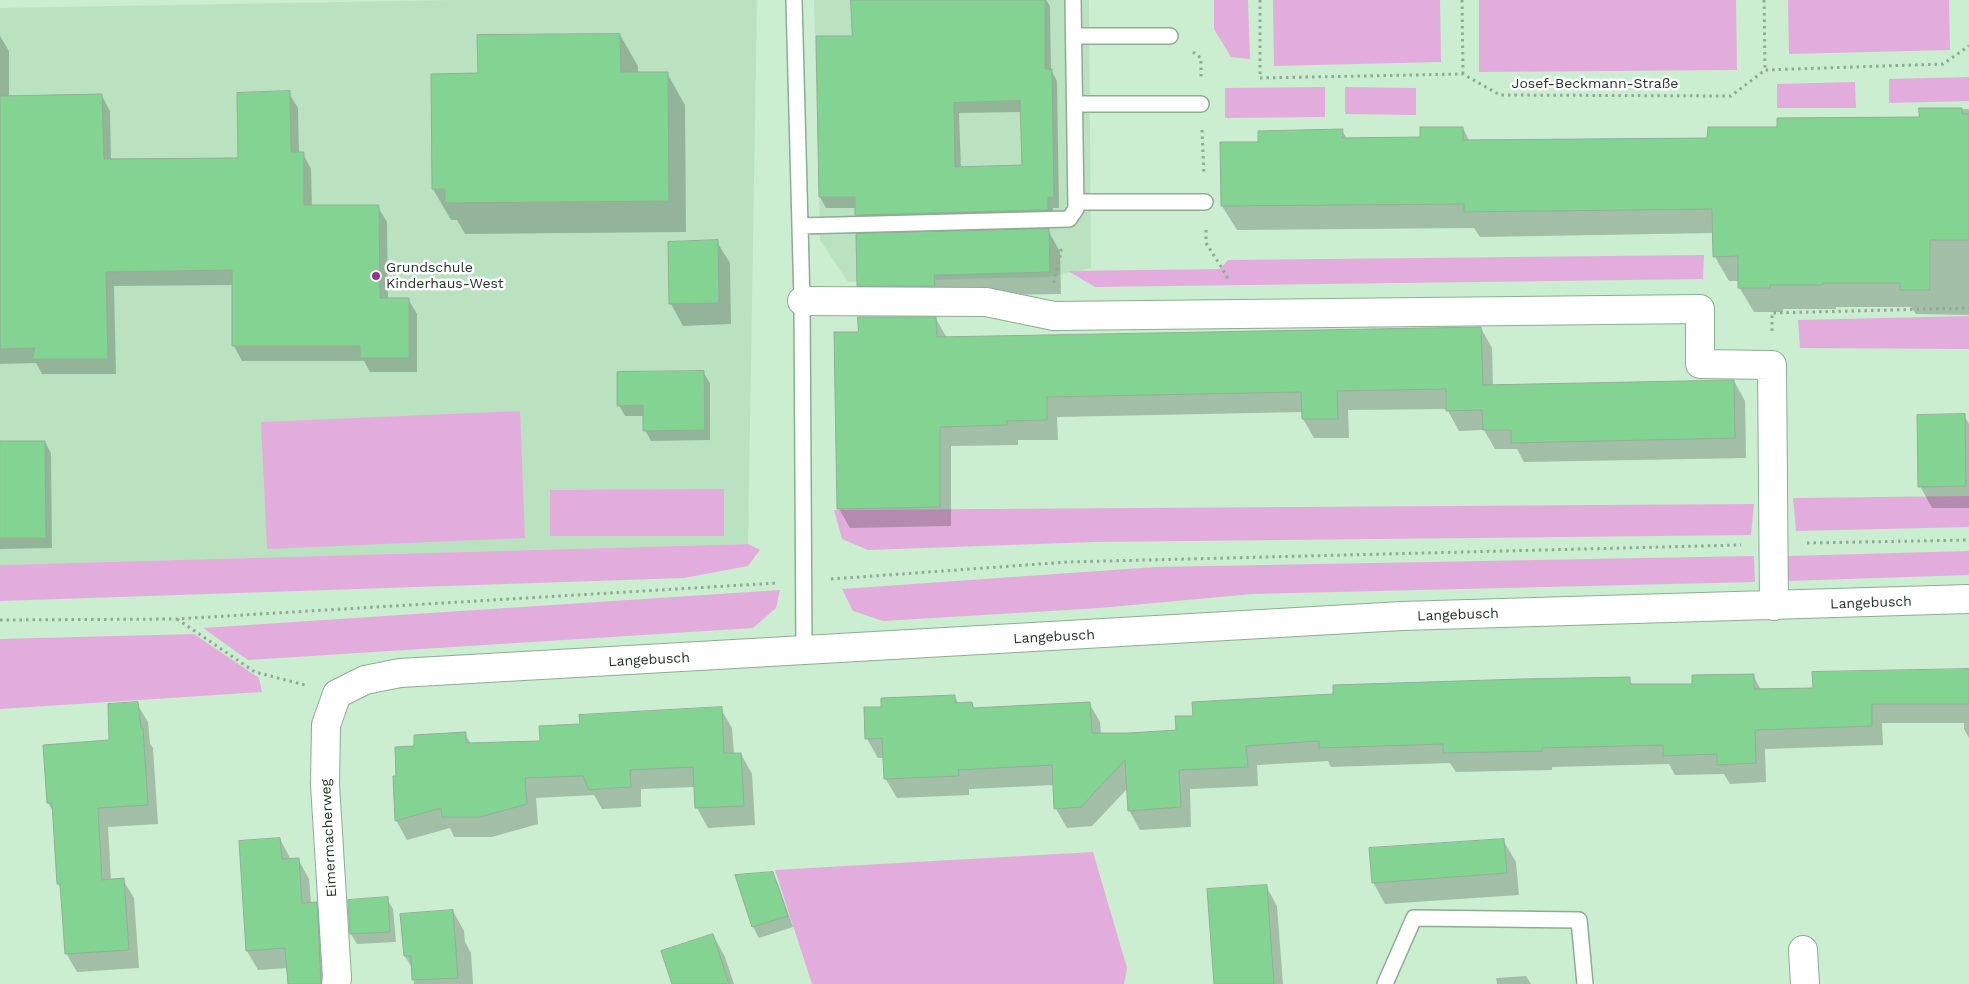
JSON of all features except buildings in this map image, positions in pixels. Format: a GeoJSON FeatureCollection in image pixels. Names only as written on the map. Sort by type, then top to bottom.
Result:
{"type":"FeatureCollection","features":[{"type":"Feature","properties":{"kind":"street"},"geometry":{"type":"LineString","coordinates":[[802,301],[986,302],[1054,316],[1700,309],[1700,364],[1772,365],[1774,606]]}},
{"type":"Feature","properties":{"kind":"street","name":"Langebusch"},"geometry":{"type":"LineString","coordinates":[[337,694],[365,680],[400,673],[1402,616],[1969,600]]}},
{"type":"Feature","properties":{"kind":"street","name":"Eimermacherweg"},"geometry":{"type":"LineString","coordinates":[[336,984],[325,785],[326,725],[337,694]]}},
{"type":"Feature","properties":{"kind":"street"},"geometry":{"type":"LineString","coordinates":[[1803,950],[1805,984]]}},
{"type":"Feature","properties":{"kind":"lane"},"geometry":{"type":"LineString","coordinates":[[794,0],[802,301],[804,651]]}},
{"type":"Feature","properties":{"kind":"lane"},"geometry":{"type":"LineString","coordinates":[[800,226],[1069,219],[1076,209],[1073,0]]}},
{"type":"Feature","properties":{"kind":"lane"},"geometry":{"type":"LineString","coordinates":[[1074,36],[1170,36]]}},
{"type":"Feature","properties":{"kind":"lane"},"geometry":{"type":"LineString","coordinates":[[1075,104],[1201,104]]}},
{"type":"Feature","properties":{"kind":"lane"},"geometry":{"type":"LineString","coordinates":[[1076,202],[1205,202]]}},
{"type":"Feature","properties":{"kind":"lane"},"geometry":{"type":"LineString","coordinates":[[1385,984],[1414,918],[1424,918],[1579,920],[1585,984]]}},
{"type":"Feature","properties":{"kind":"path"},"geometry":{"type":"LineString","coordinates":[[1260,0],[1260,78],[1463,74],[1462,0]]}},
{"type":"Feature","properties":{"kind":"path"},"geometry":{"type":"LineString","coordinates":[[1764,0],[1764,70],[1943,64],[1969,46]]}},
{"type":"Feature","properties":{"kind":"path"},"geometry":{"type":"LineString","coordinates":[[1170,36],[1201,58],[1206,243],[1227,276],[1226,314]]}},
{"type":"Feature","properties":{"kind":"path","name":"Josef-Beckmann-Straße"},"geometry":{"type":"LineString","coordinates":[[1463,74],[1500,95],[1731,96],[1764,70]]}},
{"type":"Feature","properties":{"kind":"path"},"geometry":{"type":"LineString","coordinates":[[1054,316],[1055,274],[1061,256],[1061,219]]}},
{"type":"Feature","properties":{"kind":"path"},"geometry":{"type":"LineString","coordinates":[[1772,365],[1772,313],[1969,308]]}},
{"type":"Feature","properties":{"kind":"path"},"geometry":{"type":"LineString","coordinates":[[0,620],[176,619],[804,581],[1068,562],[1969,540]]}},
{"type":"Feature","properties":{"kind":"path"},"geometry":{"type":"LineString","coordinates":[[176,619],[255,672],[337,694]]}},
{"type":"Feature","properties":{"kind":"shaded area","name":"Grundschule Kinderhaus-West"},"geometry":{"type":"Polygon","coordinates":[[[453,0],[757,0],[748,544],[0,565],[0,8],[453,0]]]}},
{"type":"Feature","properties":{"kind":"shaded area"},"geometry":{"type":"Polygon","coordinates":[[[814,0],[1089,0],[1091,268],[1048,277],[848,282],[820,240],[814,0]]]}},
{"type":"Feature","properties":{"kind":"shaded area"},"geometry":{"type":"Polygon","coordinates":[[[1214,0],[1248,0],[1250,59],[1231,57],[1214,29],[1214,0]]]}},
{"type":"Feature","properties":{"kind":"shaded area"},"geometry":{"type":"Polygon","coordinates":[[[1273,0],[1440,0],[1441,62],[1274,66],[1273,0]]]}},
{"type":"Feature","properties":{"kind":"shaded area"},"geometry":{"type":"Polygon","coordinates":[[[1479,0],[1736,0],[1737,70],[1479,72],[1479,0]]]}},
{"type":"Feature","properties":{"kind":"shaded area"},"geometry":{"type":"Polygon","coordinates":[[[1788,0],[1949,0],[1950,50],[1789,54],[1788,0]]]}},
{"type":"Feature","properties":{"kind":"shaded area"},"geometry":{"type":"Polygon","coordinates":[[[1969,77],[1969,101],[1889,103],[1889,79],[1969,77]]]}},
{"type":"Feature","properties":{"kind":"shaded area"},"geometry":{"type":"Polygon","coordinates":[[[1855,82],[1856,108],[1777,108],[1777,84],[1855,82]]]}},
{"type":"Feature","properties":{"kind":"shaded area"},"geometry":{"type":"Polygon","coordinates":[[[1325,87],[1325,117],[1225,118],[1225,88],[1325,87]]]}},
{"type":"Feature","properties":{"kind":"shaded area"},"geometry":{"type":"Polygon","coordinates":[[[1345,87],[1416,88],[1416,115],[1345,114],[1345,87]]]}},
{"type":"Feature","properties":{"kind":"shaded area"},"geometry":{"type":"Polygon","coordinates":[[[1704,255],[1703,279],[1095,287],[1068,271],[1220,269],[1228,260],[1704,255]]]}},
{"type":"Feature","properties":{"kind":"shaded area"},"geometry":{"type":"Polygon","coordinates":[[[1969,316],[1969,349],[1800,348],[1798,320],[1969,316]]]}},
{"type":"Feature","properties":{"kind":"shaded area"},"geometry":{"type":"Polygon","coordinates":[[[520,411],[525,538],[267,549],[261,422],[520,411]]]}},
{"type":"Feature","properties":{"kind":"shaded area"},"geometry":{"type":"Polygon","coordinates":[[[724,489],[724,536],[550,536],[550,490],[724,489]]]}},
{"type":"Feature","properties":{"kind":"shaded area"},"geometry":{"type":"Polygon","coordinates":[[[1969,496],[1969,527],[1796,531],[1793,498],[1969,496]]]}},
{"type":"Feature","properties":{"kind":"shaded area"},"geometry":{"type":"Polygon","coordinates":[[[1754,504],[1751,535],[1094,542],[868,550],[842,539],[834,510],[1754,504]]]}},
{"type":"Feature","properties":{"kind":"shaded area"},"geometry":{"type":"Polygon","coordinates":[[[748,544],[760,550],[748,566],[684,578],[0,601],[0,565],[748,544]]]}},
{"type":"Feature","properties":{"kind":"shaded area"},"geometry":{"type":"Polygon","coordinates":[[[1969,551],[1969,575],[1788,581],[1788,556],[1969,551]]]}},
{"type":"Feature","properties":{"kind":"shaded area"},"geometry":{"type":"Polygon","coordinates":[[[1754,556],[1755,582],[1252,594],[1100,608],[883,621],[853,611],[842,589],[1156,567],[1754,556]]]}},
{"type":"Feature","properties":{"kind":"shaded area"},"geometry":{"type":"Polygon","coordinates":[[[780,590],[776,608],[753,628],[248,660],[203,628],[780,590]]]}},
{"type":"Feature","properties":{"kind":"shaded area"},"geometry":{"type":"Polygon","coordinates":[[[194,634],[259,678],[262,692],[0,709],[0,639],[194,634]]]}},
{"type":"Feature","properties":{"kind":"shaded area"},"geometry":{"type":"Polygon","coordinates":[[[1093,852],[1127,968],[1124,984],[812,984],[775,870],[1093,852]]]}},
{"type":"Feature","properties":{"kind":"place","name":"Grundschule Kinderhaus-West"},"geometry":{"type":"Point","coordinates":[376,276]}}]}
